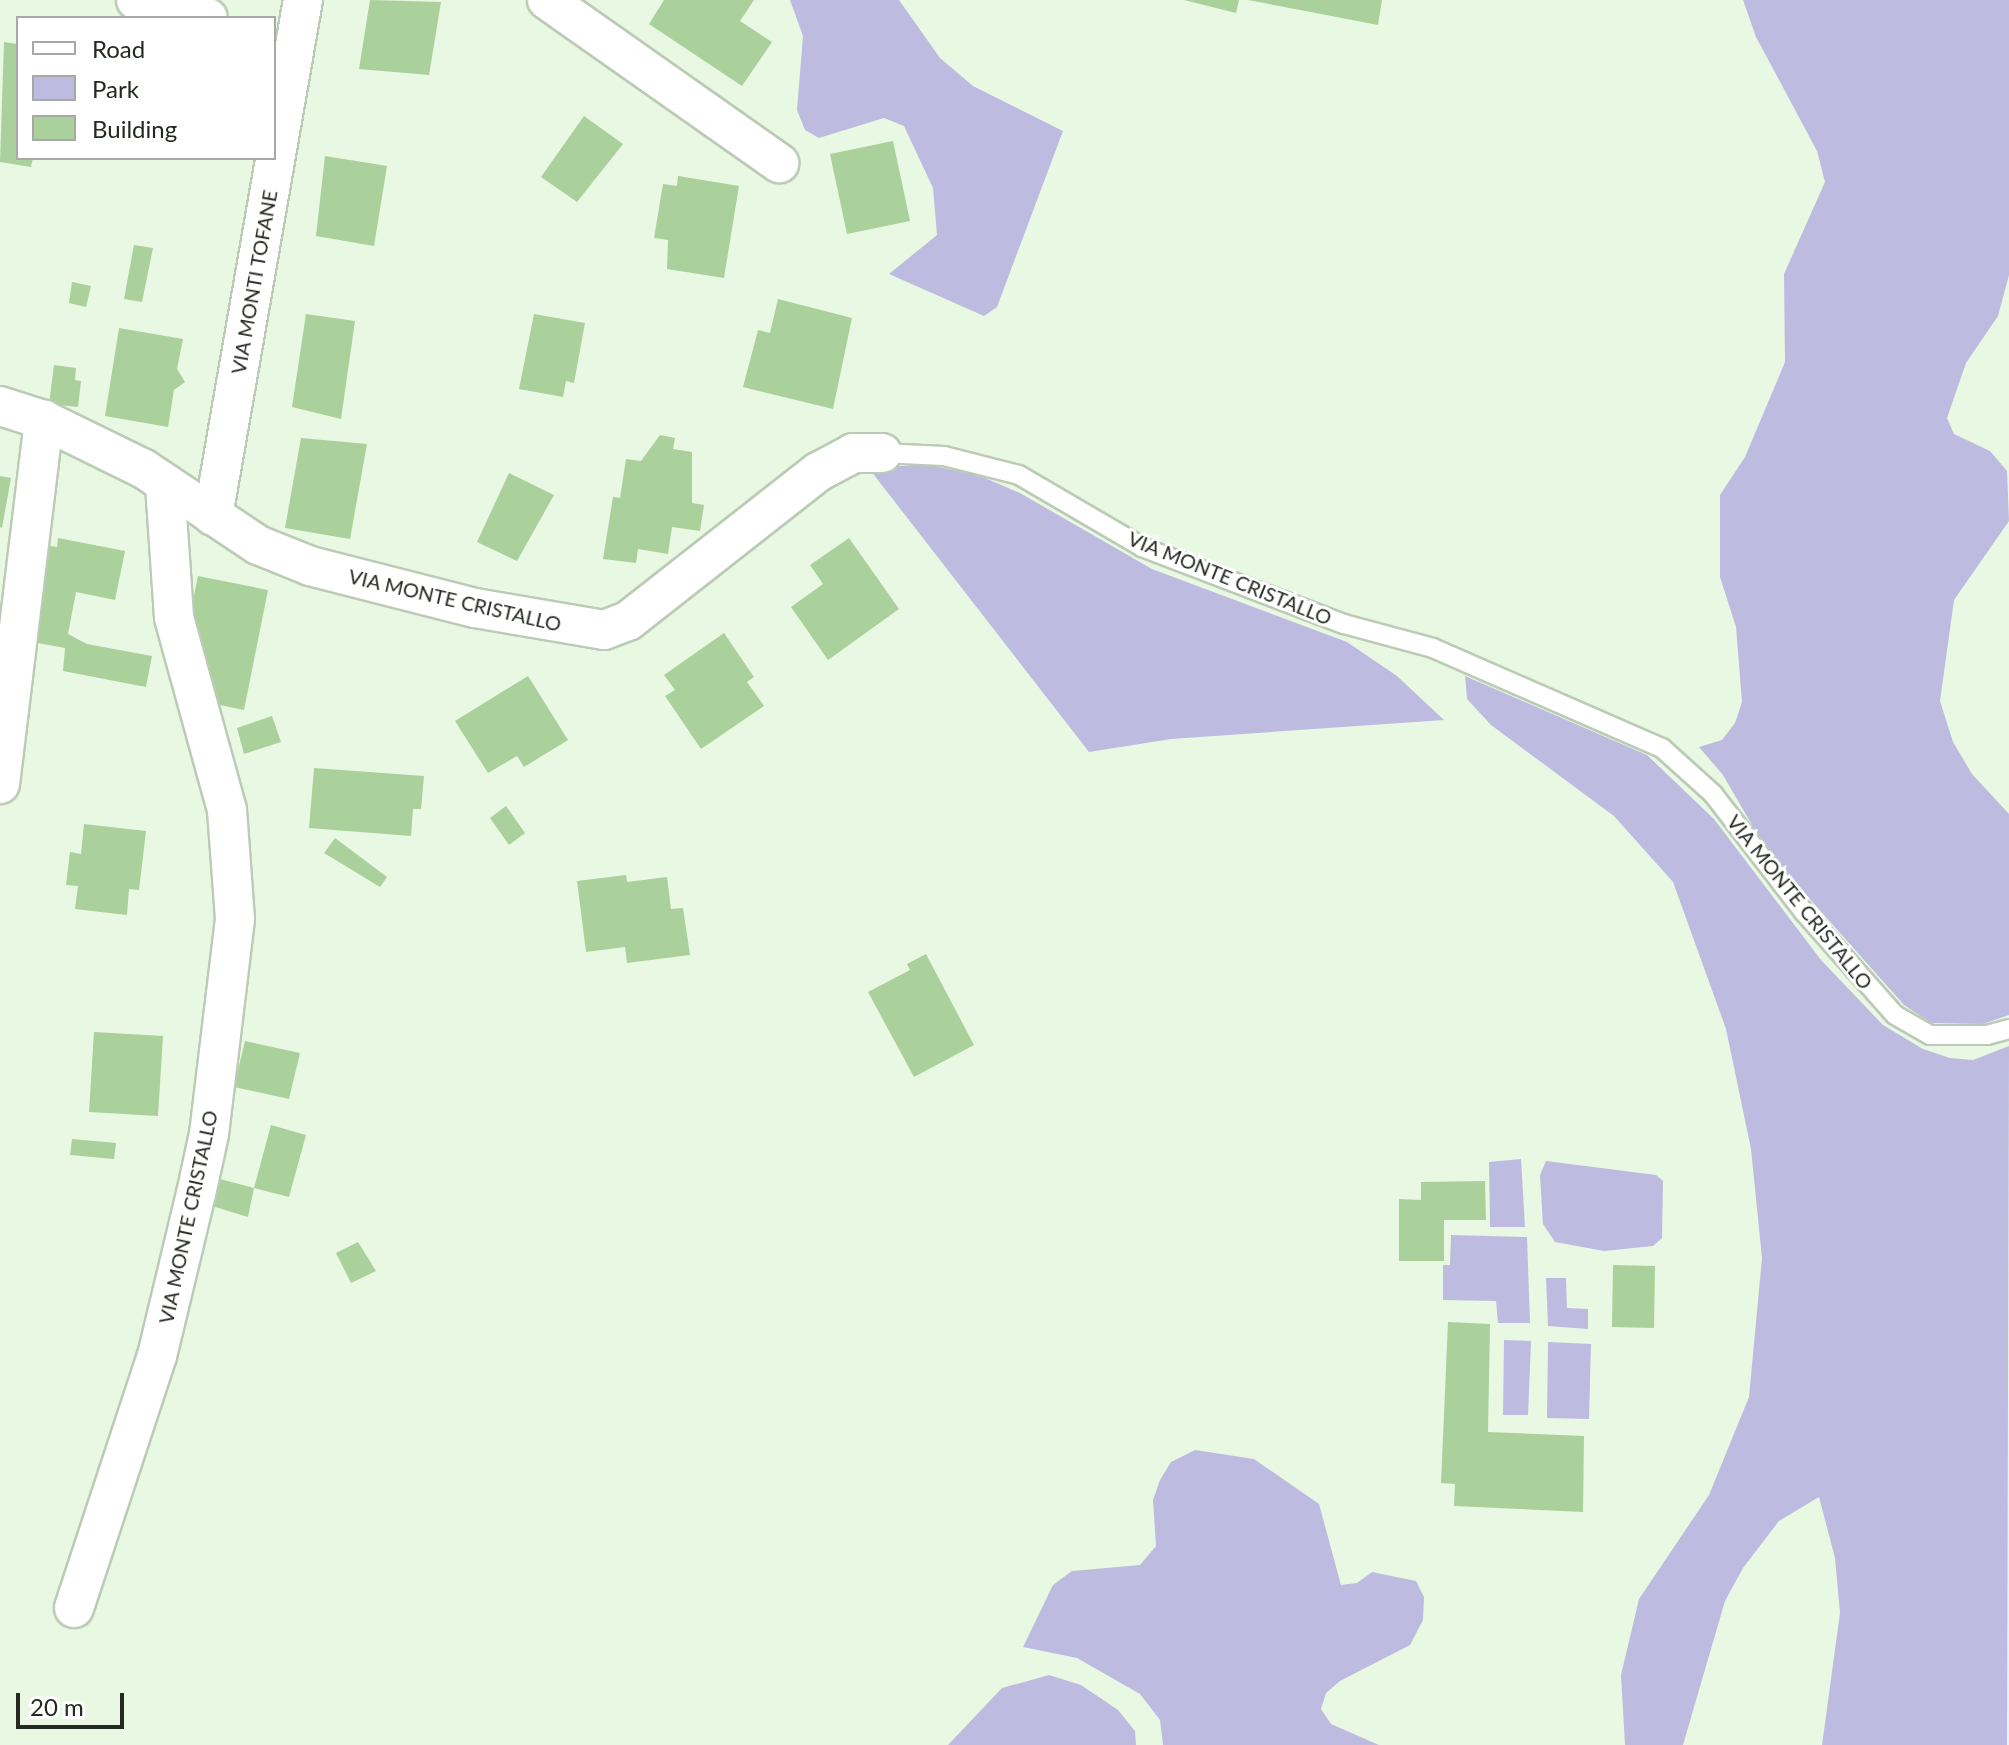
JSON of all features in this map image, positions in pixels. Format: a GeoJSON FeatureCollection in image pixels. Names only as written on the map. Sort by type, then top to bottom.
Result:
{"type":"FeatureCollection","features":[{"type":"Feature","properties":{"kind":"street"},"geometry":{"type":"LineString","coordinates":[[136,0],[200,16]]}},
{"type":"Feature","properties":{"kind":"street","name":"VIA MONTI TOFANE"},"geometry":{"type":"LineString","coordinates":[[276,98],[285,38],[303,0]]}},
{"type":"Feature","properties":{"kind":"street"},"geometry":{"type":"LineString","coordinates":[[547,0],[779,163]]}},
{"type":"Feature","properties":{"kind":"street","name":"VIA MONTI TOFANE"},"geometry":{"type":"LineString","coordinates":[[213,516],[267,160]]}},
{"type":"Feature","properties":{"kind":"street","name":"VIA MONTE CRISTALLO"},"geometry":{"type":"LineString","coordinates":[[0,406],[44,420],[165,484],[258,545],[310,566],[475,608],[604,630],[628,621],[818,472],[853,453],[882,453]]}},
{"type":"Feature","properties":{"kind":"street"},"geometry":{"type":"LineString","coordinates":[[0,784],[44,420]]}},
{"type":"Feature","properties":{"kind":"street","name":"VIA MONTE CRISTALLO"},"geometry":{"type":"LineString","coordinates":[[74,1608],[157,1356],[196,1194],[209,1134],[235,919],[227,810],[174,617],[165,484]]}},
{"type":"Feature","properties":{"kind":"lane","name":"VIA MONTE CRISTALLO"},"geometry":{"type":"LineString","coordinates":[[882,453],[944,456],[1019,475],[1142,547],[1344,624],[1433,648],[1662,748],[1713,794],[1811,921],[1895,1015],[1930,1035],[1987,1035],[2009,1029]]}},
{"type":"Feature","properties":{"kind":"green space"},"geometry":{"type":"Polygon","coordinates":[[[790,0],[899,0],[940,58],[973,86],[1063,131],[997,307],[984,316],[889,274],[937,235],[933,188],[904,126],[884,118],[819,138],[805,130],[797,110],[803,36],[790,0]]]}},
{"type":"Feature","properties":{"kind":"green space"},"geometry":{"type":"Polygon","coordinates":[[[1743,0],[2009,0],[2009,275],[1998,316],[1966,363],[1947,418],[1954,434],[1990,451],[2007,471],[2009,521],[1954,600],[1940,701],[1953,742],[1972,774],[2009,814],[2009,1015],[1983,1024],[1931,1023],[1904,1005],[1767,851],[1723,775],[1699,747],[1722,740],[1735,723],[1742,702],[1736,627],[1720,577],[1720,495],[1745,457],[1785,362],[1784,274],[1825,182],[1817,151],[1756,37],[1743,0]]]}},
{"type":"Feature","properties":{"kind":"green space"},"geometry":{"type":"Polygon","coordinates":[[[867,466],[933,466],[978,475],[1020,493],[1152,569],[1347,642],[1397,676],[1444,720],[1171,739],[1089,752],[867,466]]]}},
{"type":"Feature","properties":{"kind":"green space"},"geometry":{"type":"Polygon","coordinates":[[[1465,676],[1647,755],[1714,819],[1821,960],[1883,1025],[1923,1049],[1950,1058],[1973,1060],[2009,1046],[2007,1745],[1822,1745],[1840,1613],[1835,1558],[1819,1497],[1779,1521],[1743,1568],[1725,1601],[1683,1745],[1625,1745],[1621,1675],[1639,1599],[1709,1495],[1749,1397],[1762,1258],[1751,1149],[1726,1029],[1673,882],[1614,816],[1491,725],[1467,699],[1465,676]]]}},
{"type":"Feature","properties":{"kind":"green space"},"geometry":{"type":"Polygon","coordinates":[[[1521,1159],[1525,1227],[1490,1227],[1489,1162],[1521,1159]]]}},
{"type":"Feature","properties":{"kind":"green space"},"geometry":{"type":"Polygon","coordinates":[[[1546,1161],[1656,1175],[1663,1181],[1662,1238],[1653,1246],[1604,1251],[1555,1242],[1543,1224],[1540,1175],[1546,1161]]]}},
{"type":"Feature","properties":{"kind":"green space"},"geometry":{"type":"Polygon","coordinates":[[[1451,1235],[1527,1237],[1530,1323],[1498,1323],[1496,1301],[1443,1300],[1443,1265],[1450,1265],[1451,1235]]]}},
{"type":"Feature","properties":{"kind":"green space"},"geometry":{"type":"Polygon","coordinates":[[[1546,1278],[1566,1278],[1567,1308],[1588,1309],[1588,1329],[1548,1326],[1546,1278]]]}},
{"type":"Feature","properties":{"kind":"green space"},"geometry":{"type":"Polygon","coordinates":[[[1504,1340],[1531,1341],[1528,1415],[1503,1415],[1504,1340]]]}},
{"type":"Feature","properties":{"kind":"green space"},"geometry":{"type":"Polygon","coordinates":[[[1548,1342],[1591,1344],[1589,1419],[1547,1418],[1548,1342]]]}},
{"type":"Feature","properties":{"kind":"green space"},"geometry":{"type":"Polygon","coordinates":[[[1195,1450],[1254,1459],[1319,1504],[1341,1585],[1357,1583],[1372,1572],[1416,1581],[1424,1597],[1423,1620],[1410,1645],[1340,1681],[1326,1693],[1321,1709],[1331,1724],[1379,1745],[1163,1745],[1160,1720],[1140,1694],[1077,1658],[1023,1647],[1053,1585],[1072,1571],[1140,1565],[1156,1546],[1153,1500],[1160,1480],[1171,1462],[1195,1450]]]}},
{"type":"Feature","properties":{"kind":"green space"},"geometry":{"type":"Polygon","coordinates":[[[1049,1675],[1081,1685],[1118,1710],[1135,1731],[1136,1745],[948,1745],[1002,1688],[1049,1675]]]}},
{"type":"Feature","properties":{"kind":"building"},"geometry":{"type":"Polygon","coordinates":[[[370,0],[441,2],[429,75],[359,69],[370,0]]]}},
{"type":"Feature","properties":{"kind":"building"},"geometry":{"type":"Polygon","coordinates":[[[664,0],[754,0],[740,21],[772,42],[742,86],[649,24],[664,0]]]}},
{"type":"Feature","properties":{"kind":"building"},"geometry":{"type":"Polygon","coordinates":[[[1184,0],[1239,0],[1236,13],[1184,0]]]}},
{"type":"Feature","properties":{"kind":"building"},"geometry":{"type":"Polygon","coordinates":[[[1248,0],[1382,0],[1378,25],[1248,0]]]}},
{"type":"Feature","properties":{"kind":"building"},"geometry":{"type":"Polygon","coordinates":[[[4,42],[16,44],[16,160],[33,160],[31,167],[0,162],[4,42]]]}},
{"type":"Feature","properties":{"kind":"building"},"geometry":{"type":"Polygon","coordinates":[[[584,116],[623,144],[577,202],[541,177],[584,116]]]}},
{"type":"Feature","properties":{"kind":"building"},"geometry":{"type":"Polygon","coordinates":[[[893,141],[910,221],[847,234],[830,154],[893,141]]]}},
{"type":"Feature","properties":{"kind":"building"},"geometry":{"type":"Polygon","coordinates":[[[325,156],[387,166],[374,246],[316,236],[325,156]]]}},
{"type":"Feature","properties":{"kind":"building"},"geometry":{"type":"Polygon","coordinates":[[[678,176],[739,186],[724,278],[667,269],[668,240],[654,238],[663,184],[677,186],[678,176]]]}},
{"type":"Feature","properties":{"kind":"building"},"geometry":{"type":"Polygon","coordinates":[[[134,245],[153,248],[142,302],[124,299],[134,245]]]}},
{"type":"Feature","properties":{"kind":"building"},"geometry":{"type":"Polygon","coordinates":[[[72,282],[91,286],[86,307],[69,303],[72,282]]]}},
{"type":"Feature","properties":{"kind":"building"},"geometry":{"type":"Polygon","coordinates":[[[778,299],[852,318],[833,409],[743,387],[758,330],[770,333],[778,299]]]}},
{"type":"Feature","properties":{"kind":"building"},"geometry":{"type":"Polygon","coordinates":[[[306,314],[355,321],[341,419],[292,407],[306,314]]]}},
{"type":"Feature","properties":{"kind":"building"},"geometry":{"type":"Polygon","coordinates":[[[534,314],[585,323],[574,383],[566,381],[563,397],[519,389],[534,314]]]}},
{"type":"Feature","properties":{"kind":"building"},"geometry":{"type":"Polygon","coordinates":[[[119,328],[183,339],[177,369],[185,382],[174,390],[168,427],[105,416],[119,328]]]}},
{"type":"Feature","properties":{"kind":"building"},"geometry":{"type":"Polygon","coordinates":[[[54,365],[76,368],[75,380],[81,381],[78,407],[49,404],[54,365]]]}},
{"type":"Feature","properties":{"kind":"building"},"geometry":{"type":"Polygon","coordinates":[[[660,435],[675,438],[673,449],[692,452],[692,503],[704,505],[700,531],[672,527],[668,554],[638,549],[636,563],[603,559],[613,497],[620,498],[626,459],[641,461],[660,435]]]}},
{"type":"Feature","properties":{"kind":"building"},"geometry":{"type":"Polygon","coordinates":[[[301,438],[367,444],[350,539],[285,528],[301,438]]]}},
{"type":"Feature","properties":{"kind":"building"},"geometry":{"type":"Polygon","coordinates":[[[509,473],[554,495],[517,561],[477,542],[509,473]]]}},
{"type":"Feature","properties":{"kind":"building"},"geometry":{"type":"Polygon","coordinates":[[[0,476],[11,478],[2,528],[0,527],[0,476]]]}},
{"type":"Feature","properties":{"kind":"building"},"geometry":{"type":"Polygon","coordinates":[[[58,538],[125,551],[115,600],[76,592],[68,634],[87,644],[152,656],[146,687],[63,671],[65,648],[27,641],[45,545],[57,547],[58,538]]]}},
{"type":"Feature","properties":{"kind":"building"},"geometry":{"type":"Polygon","coordinates":[[[849,538],[899,609],[828,660],[791,607],[823,584],[810,565],[849,538]]]}},
{"type":"Feature","properties":{"kind":"building"},"geometry":{"type":"Polygon","coordinates":[[[198,576],[268,590],[244,710],[205,702],[188,624],[198,576]]]}},
{"type":"Feature","properties":{"kind":"building"},"geometry":{"type":"Polygon","coordinates":[[[724,633],[754,677],[747,682],[764,706],[701,749],[665,696],[675,690],[664,675],[724,633]]]}},
{"type":"Feature","properties":{"kind":"building"},"geometry":{"type":"Polygon","coordinates":[[[528,676],[568,740],[524,767],[517,756],[488,773],[455,721],[528,676]]]}},
{"type":"Feature","properties":{"kind":"building"},"geometry":{"type":"Polygon","coordinates":[[[272,716],[281,742],[244,754],[237,728],[272,716]]]}},
{"type":"Feature","properties":{"kind":"building"},"geometry":{"type":"Polygon","coordinates":[[[314,768],[424,776],[421,809],[413,809],[411,836],[309,828],[314,768]]]}},
{"type":"Feature","properties":{"kind":"building"},"geometry":{"type":"Polygon","coordinates":[[[506,806],[525,833],[509,845],[490,818],[506,806]]]}},
{"type":"Feature","properties":{"kind":"building"},"geometry":{"type":"Polygon","coordinates":[[[84,824],[146,831],[139,890],[129,889],[127,915],[75,909],[78,886],[66,885],[70,852],[81,854],[84,824]]]}},
{"type":"Feature","properties":{"kind":"building"},"geometry":{"type":"Polygon","coordinates":[[[335,838],[387,877],[380,887],[324,853],[335,838]]]}},
{"type":"Feature","properties":{"kind":"building"},"geometry":{"type":"Polygon","coordinates":[[[626,875],[627,882],[667,877],[671,909],[683,908],[690,955],[627,963],[625,947],[586,952],[577,881],[626,875]]]}},
{"type":"Feature","properties":{"kind":"building"},"geometry":{"type":"Polygon","coordinates":[[[926,954],[974,1045],[914,1077],[868,992],[910,970],[907,964],[926,954]]]}},
{"type":"Feature","properties":{"kind":"building"},"geometry":{"type":"Polygon","coordinates":[[[94,1032],[163,1036],[158,1116],[89,1112],[94,1032]]]}},
{"type":"Feature","properties":{"kind":"building"},"geometry":{"type":"Polygon","coordinates":[[[245,1041],[300,1053],[289,1099],[234,1087],[245,1041]]]}},
{"type":"Feature","properties":{"kind":"building"},"geometry":{"type":"Polygon","coordinates":[[[271,1125],[306,1135],[289,1197],[254,1188],[271,1125]]]}},
{"type":"Feature","properties":{"kind":"building"},"geometry":{"type":"Polygon","coordinates":[[[72,1139],[116,1143],[114,1159],[70,1155],[72,1139]]]}},
{"type":"Feature","properties":{"kind":"building"},"geometry":{"type":"Polygon","coordinates":[[[220,1179],[254,1188],[248,1217],[212,1206],[220,1179]]]}},
{"type":"Feature","properties":{"kind":"building"},"geometry":{"type":"Polygon","coordinates":[[[1485,1181],[1486,1220],[1444,1220],[1444,1261],[1399,1261],[1399,1199],[1421,1200],[1421,1182],[1485,1181]]]}},
{"type":"Feature","properties":{"kind":"building"},"geometry":{"type":"Polygon","coordinates":[[[358,1242],[376,1271],[351,1283],[336,1253],[358,1242]]]}},
{"type":"Feature","properties":{"kind":"building"},"geometry":{"type":"Polygon","coordinates":[[[1613,1265],[1655,1266],[1654,1328],[1612,1327],[1613,1265]]]}},
{"type":"Feature","properties":{"kind":"building"},"geometry":{"type":"Polygon","coordinates":[[[1448,1322],[1490,1324],[1488,1432],[1584,1436],[1583,1512],[1454,1506],[1455,1484],[1441,1483],[1448,1322]]]}}]}
